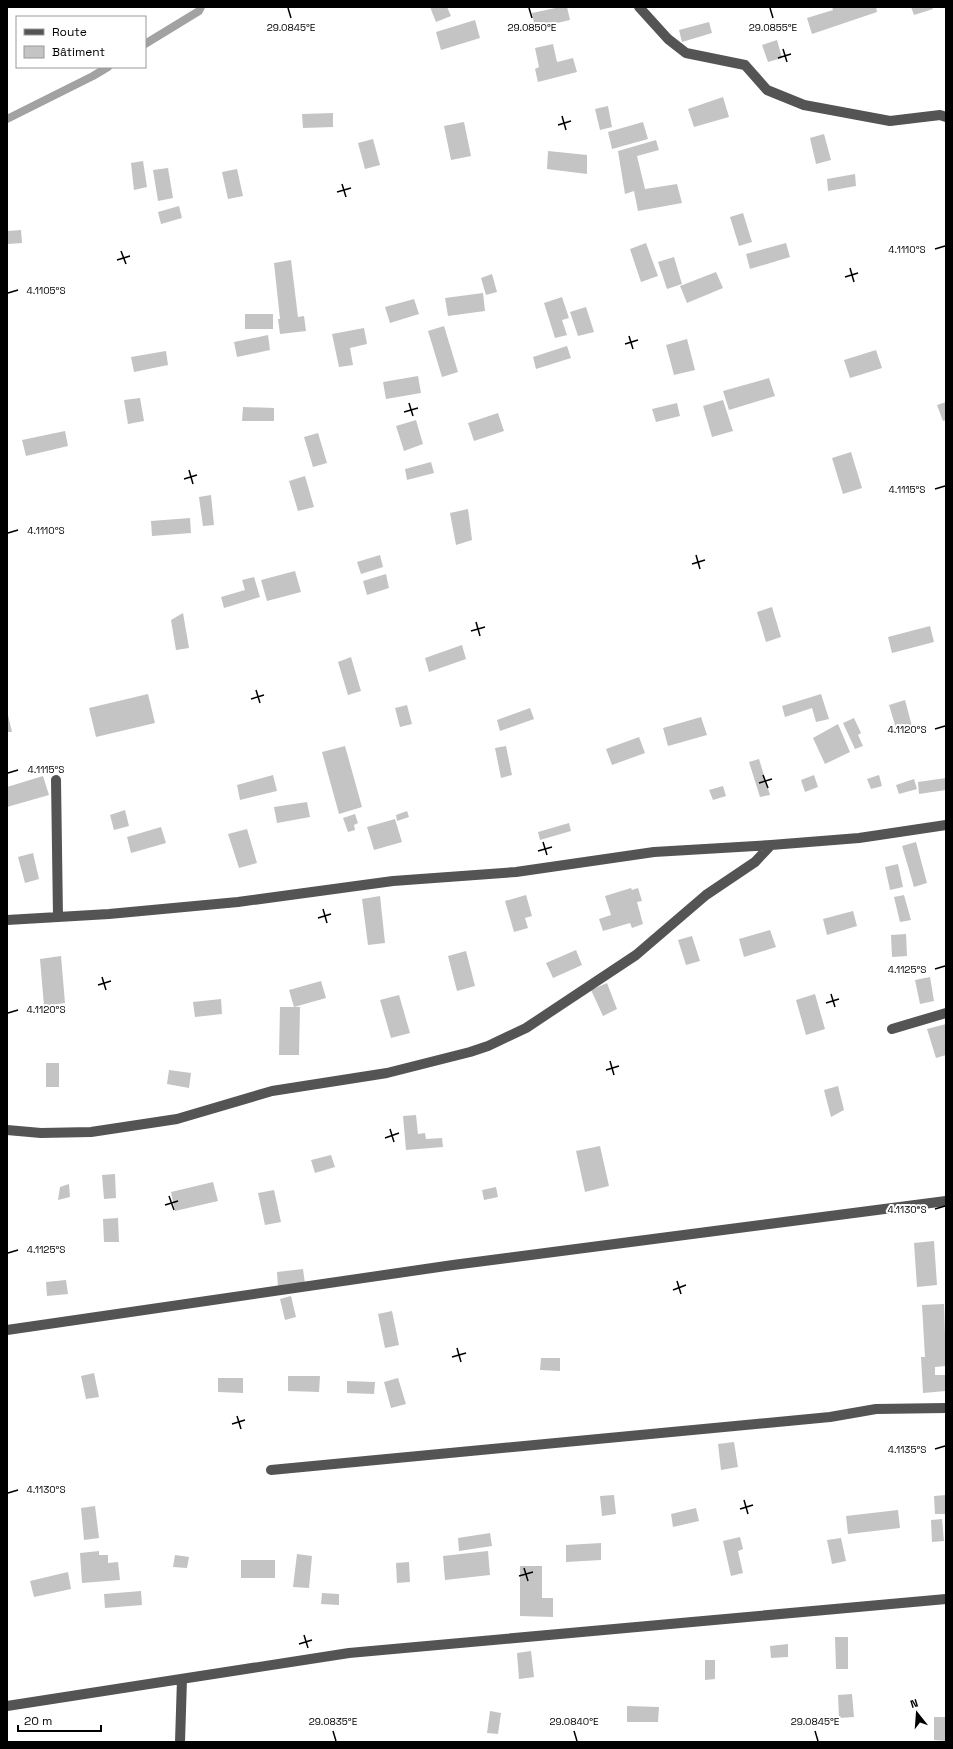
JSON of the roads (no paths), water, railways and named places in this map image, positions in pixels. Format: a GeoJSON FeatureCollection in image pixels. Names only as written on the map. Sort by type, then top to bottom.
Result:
{"type":"FeatureCollection","features":[{"type":"Feature","properties":{"kind":"street"},"geometry":{"type":"LineString","coordinates":[[639,7],[668,39],[686,53],[745,65],[767,90],[804,105],[890,121],[940,115],[946,117]]}},
{"type":"Feature","properties":{"kind":"street"},"geometry":{"type":"LineString","coordinates":[[56,780],[58,917]]}},
{"type":"Feature","properties":{"kind":"street"},"geometry":{"type":"LineString","coordinates":[[7,920],[109,914],[230,902],[393,881],[516,872],[654,852],[859,838],[946,825]]}},
{"type":"Feature","properties":{"kind":"street"},"geometry":{"type":"LineString","coordinates":[[7,1130],[41,1133],[91,1132],[177,1120],[272,1091],[387,1073],[488,1046],[526,1028],[636,955],[706,895],[755,862],[771,845]]}},
{"type":"Feature","properties":{"kind":"street"},"geometry":{"type":"LineString","coordinates":[[892,1029],[946,1013]]}},
{"type":"Feature","properties":{"kind":"street"},"geometry":{"type":"LineString","coordinates":[[7,1330],[453,1265],[946,1201]]}},
{"type":"Feature","properties":{"kind":"street"},"geometry":{"type":"LineString","coordinates":[[271,1470],[830,1417],[876,1409],[946,1408]]}},
{"type":"Feature","properties":{"kind":"street"},"geometry":{"type":"LineString","coordinates":[[7,1706],[349,1653],[946,1599]]}},
{"type":"Feature","properties":{"kind":"street"},"geometry":{"type":"LineString","coordinates":[[180,1742],[182,1679]]}},
{"type":"Feature","properties":{"kind":"waterway"},"geometry":{"type":"LineString","coordinates":[[146,43],[199,11],[201,7]]}},
{"type":"Feature","properties":{"kind":"waterway"},"geometry":{"type":"LineString","coordinates":[[7,119],[106,68]]}}]}
